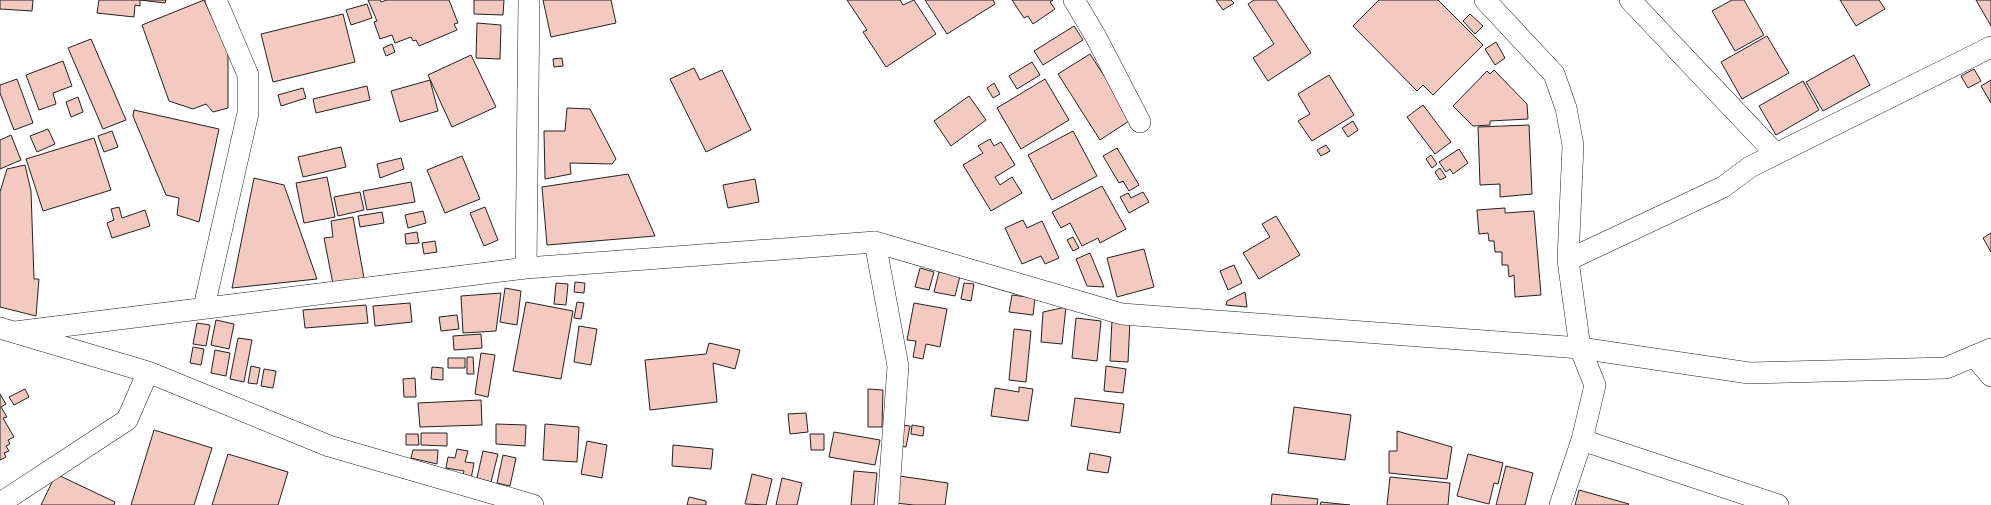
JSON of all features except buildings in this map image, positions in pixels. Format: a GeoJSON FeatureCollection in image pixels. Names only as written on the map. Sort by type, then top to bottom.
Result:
{"type":"FeatureCollection","features":[{"type":"Feature","properties":{"kind":"street"},"geometry":{"type":"LineString","coordinates":[[204,307],[248,113],[248,75],[216,0]]}},
{"type":"Feature","properties":{"kind":"street"},"geometry":{"type":"LineString","coordinates":[[526,268],[529,0]]}},
{"type":"Feature","properties":{"kind":"street"},"geometry":{"type":"LineString","coordinates":[[1074,0],[1096,37],[1140,122]]}},
{"type":"Feature","properties":{"kind":"street"},"geometry":{"type":"LineString","coordinates":[[1485,0],[1554,74],[1566,108],[1573,145],[1568,260],[1580,348],[1595,384],[1582,440],[1560,505]]}},
{"type":"Feature","properties":{"kind":"street"},"geometry":{"type":"LineString","coordinates":[[1630,0],[1776,154]]}},
{"type":"Feature","properties":{"kind":"street"},"geometry":{"type":"LineString","coordinates":[[1568,260],[1723,187],[1750,167],[1991,47]]}},
{"type":"Feature","properties":{"kind":"street"},"geometry":{"type":"LineString","coordinates":[[7,330],[526,268],[875,242],[1122,314],[1580,348],[1749,373],[1946,368],[1982,352],[1991,376]]}},
{"type":"Feature","properties":{"kind":"street"},"geometry":{"type":"LineString","coordinates":[[875,242],[898,366],[888,505]]}},
{"type":"Feature","properties":{"kind":"street"},"geometry":{"type":"LineString","coordinates":[[7,330],[148,372],[329,446],[533,505]]}},
{"type":"Feature","properties":{"kind":"street"},"geometry":{"type":"LineString","coordinates":[[4,505],[2,502],[127,420],[148,372]]}},
{"type":"Feature","properties":{"kind":"street"},"geometry":{"type":"LineString","coordinates":[[1582,440],[1778,505]]}}]}
